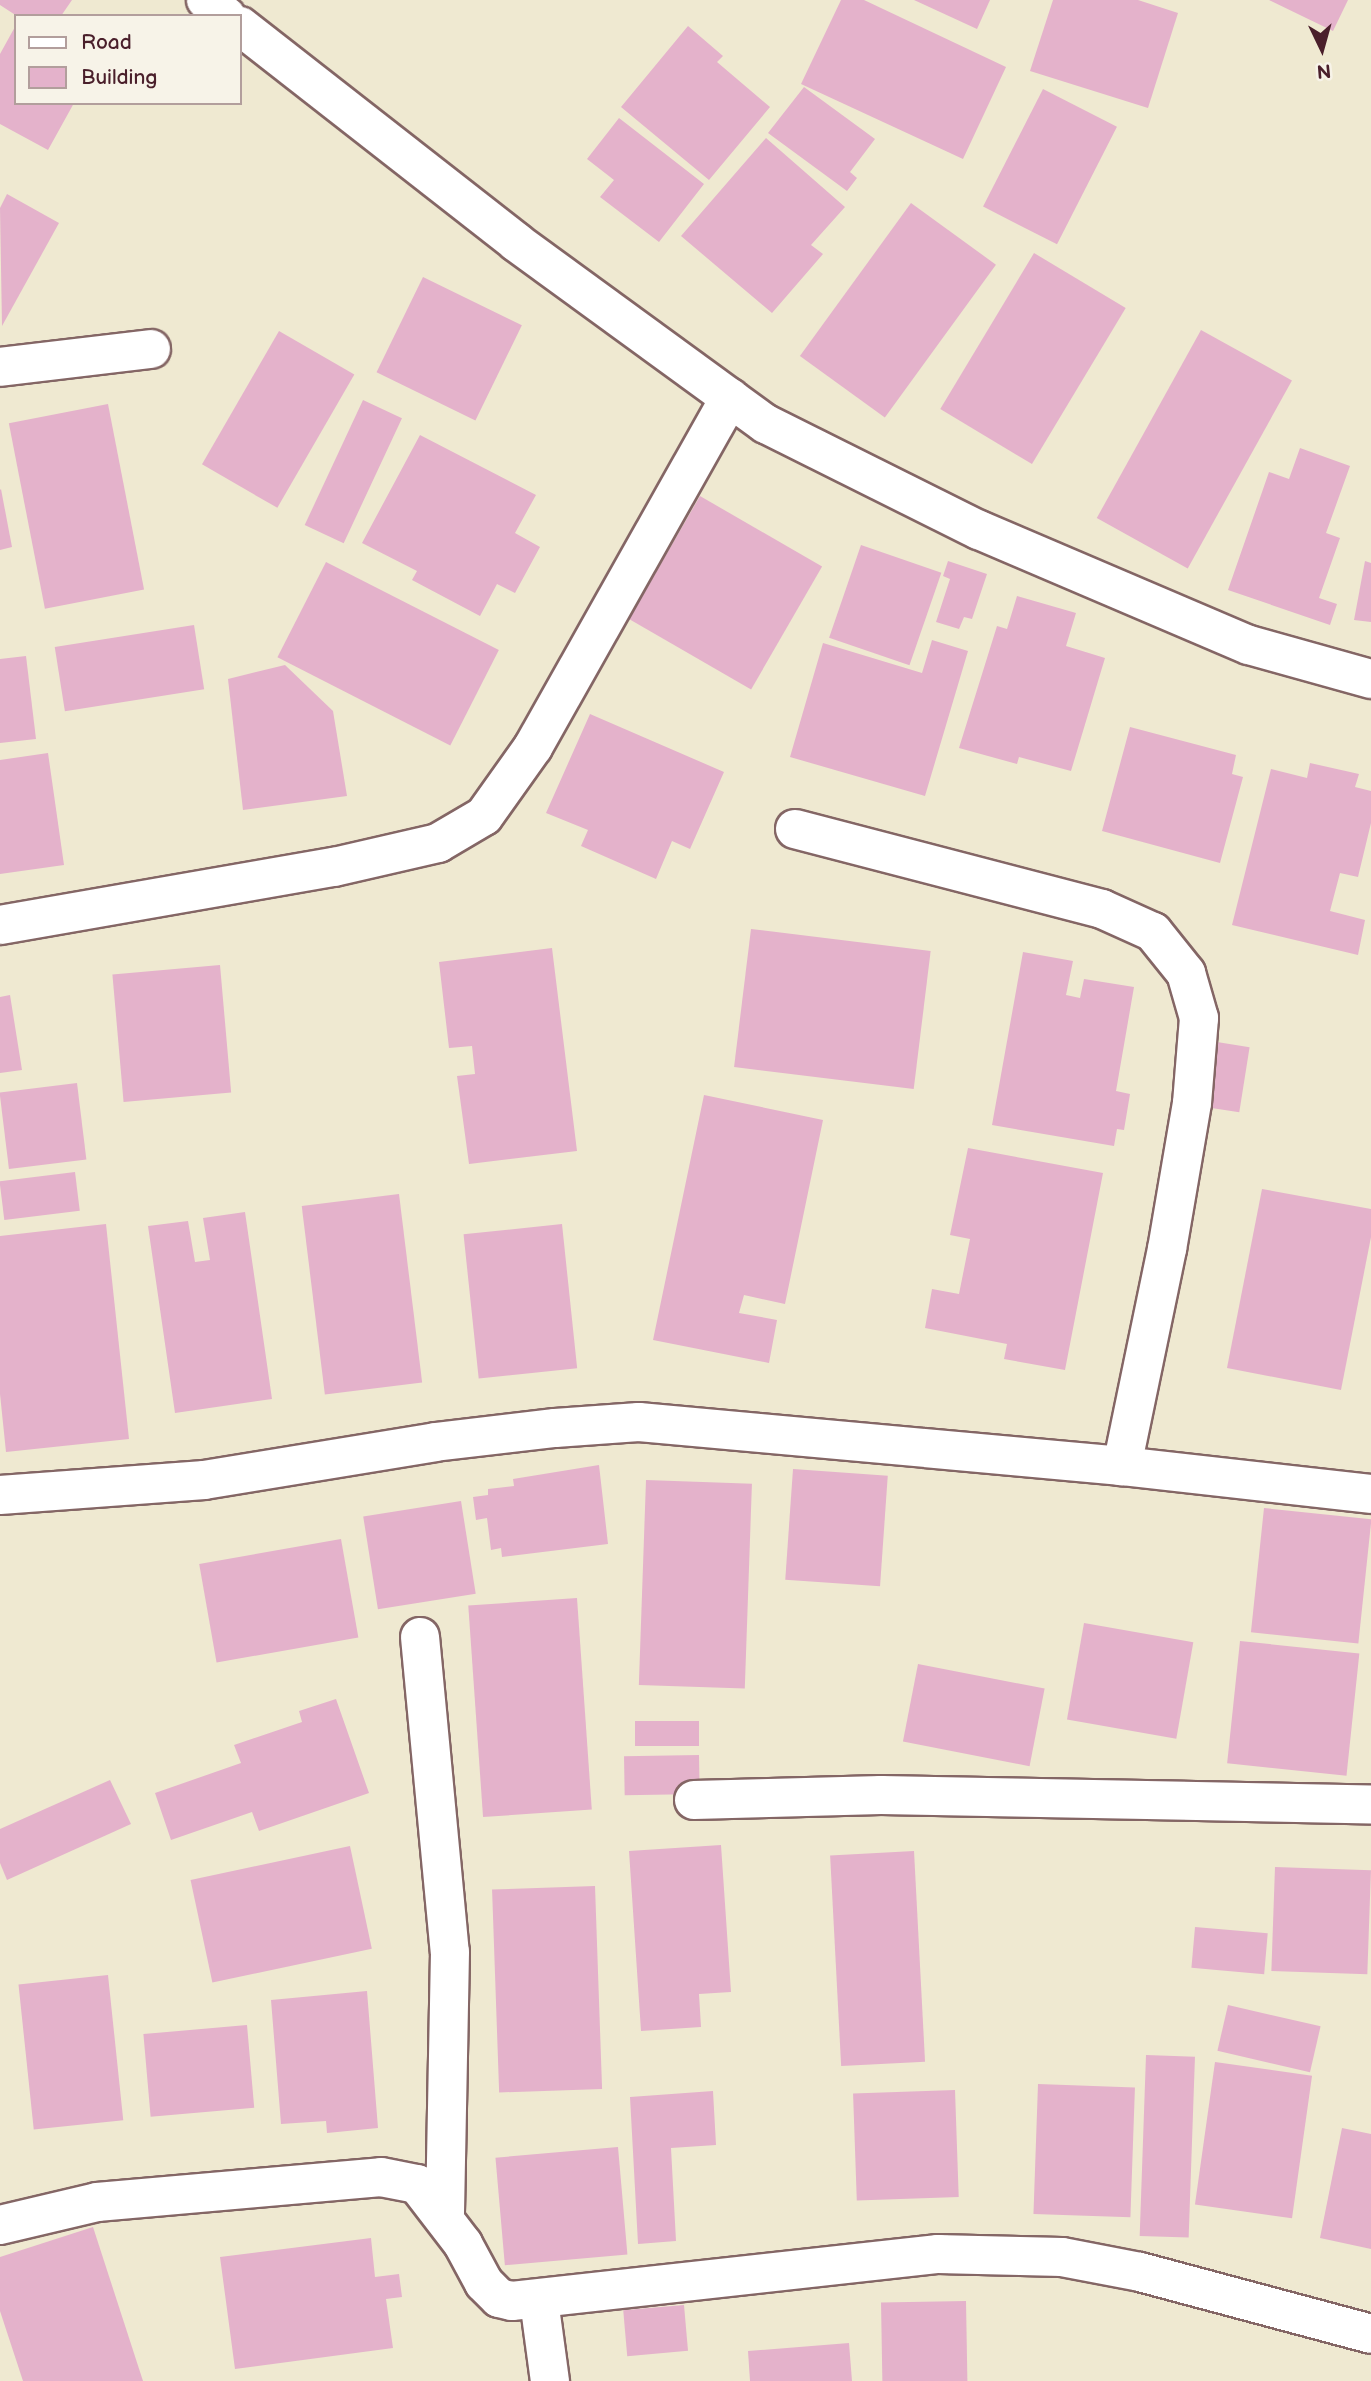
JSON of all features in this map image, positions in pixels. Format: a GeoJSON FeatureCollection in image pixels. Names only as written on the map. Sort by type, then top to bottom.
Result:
{"type":"FeatureCollection","features":[{"type":"Feature","properties":{"kind":"street"},"geometry":{"type":"LineString","coordinates":[[206,0],[224,14]]}},
{"type":"Feature","properties":{"kind":"street"},"geometry":{"type":"LineString","coordinates":[[242,28],[516,242],[766,424],[979,530],[1249,645],[1371,679]]}},
{"type":"Feature","properties":{"kind":"street"},"geometry":{"type":"LineString","coordinates":[[0,367],[151,349]]}},
{"type":"Feature","properties":{"kind":"street"},"geometry":{"type":"LineString","coordinates":[[0,925],[334,867],[438,843],[484,816],[533,747],[730,398]]}},
{"type":"Feature","properties":{"kind":"street"},"geometry":{"type":"LineString","coordinates":[[795,829],[1102,909],[1153,932],[1186,974],[1199,1018],[1192,1104],[1167,1249],[1122,1466]]}},
{"type":"Feature","properties":{"kind":"street"},"geometry":{"type":"LineString","coordinates":[[0,1496],[204,1479],[435,1442],[555,1428],[639,1422],[1122,1466],[1371,1494]]}},
{"type":"Feature","properties":{"kind":"street"},"geometry":{"type":"LineString","coordinates":[[420,1637],[450,1952],[445,2219]]}},
{"type":"Feature","properties":{"kind":"street"},"geometry":{"type":"LineString","coordinates":[[694,1800],[880,1795],[1371,1804]]}},
{"type":"Feature","properties":{"kind":"street"},"geometry":{"type":"LineString","coordinates":[[0,2225],[97,2202],[381,2177],[417,2184],[463,2244],[484,2283],[499,2298],[525,2302],[938,2254],[1062,2257],[1140,2272],[1371,2334]]}},
{"type":"Feature","properties":{"kind":"street"},"geometry":{"type":"LineString","coordinates":[[539,2300],[550,2381]]}},
{"type":"Feature","properties":{"kind":"building"},"geometry":{"type":"Polygon","coordinates":[[[0,0],[72,0],[62,14],[14,14],[0,5],[0,0]]]}},
{"type":"Feature","properties":{"kind":"building"},"geometry":{"type":"Polygon","coordinates":[[[841,0],[864,0],[1006,67],[963,159],[801,84],[841,0]]]}},
{"type":"Feature","properties":{"kind":"building"},"geometry":{"type":"Polygon","coordinates":[[[914,0],[990,0],[977,29],[914,0]]]}},
{"type":"Feature","properties":{"kind":"building"},"geometry":{"type":"Polygon","coordinates":[[[1053,0],[1138,0],[1178,13],[1148,108],[1030,71],[1053,0]]]}},
{"type":"Feature","properties":{"kind":"building"},"geometry":{"type":"Polygon","coordinates":[[[1269,0],[1348,0],[1333,31],[1269,0]]]}},
{"type":"Feature","properties":{"kind":"building"},"geometry":{"type":"Polygon","coordinates":[[[688,26],[723,56],[717,62],[770,107],[709,180],[621,107],[688,26]]]}},
{"type":"Feature","properties":{"kind":"building"},"geometry":{"type":"Polygon","coordinates":[[[14,29],[14,105],[73,105],[48,150],[0,124],[0,54],[14,29]]]}},
{"type":"Feature","properties":{"kind":"building"},"geometry":{"type":"Polygon","coordinates":[[[804,87],[875,139],[850,172],[857,178],[847,191],[768,133],[804,87]]]}},
{"type":"Feature","properties":{"kind":"building"},"geometry":{"type":"Polygon","coordinates":[[[1043,89],[1117,127],[1057,244],[983,207],[1043,89]]]}},
{"type":"Feature","properties":{"kind":"building"},"geometry":{"type":"Polygon","coordinates":[[[619,118],[704,184],[659,242],[600,197],[614,180],[587,159],[619,118]]]}},
{"type":"Feature","properties":{"kind":"building"},"geometry":{"type":"Polygon","coordinates":[[[766,138],[845,207],[811,245],[823,254],[772,313],[681,236],[766,138]]]}},
{"type":"Feature","properties":{"kind":"building"},"geometry":{"type":"Polygon","coordinates":[[[7,194],[59,223],[2,326],[0,208],[7,194]]]}},
{"type":"Feature","properties":{"kind":"building"},"geometry":{"type":"Polygon","coordinates":[[[911,203],[996,265],[885,418],[800,356],[911,203]]]}},
{"type":"Feature","properties":{"kind":"building"},"geometry":{"type":"Polygon","coordinates":[[[1034,253],[1126,308],[1032,464],[940,409],[1034,253]]]}},
{"type":"Feature","properties":{"kind":"building"},"geometry":{"type":"Polygon","coordinates":[[[423,277],[522,325],[475,420],[377,372],[423,277]]]}},
{"type":"Feature","properties":{"kind":"building"},"geometry":{"type":"Polygon","coordinates":[[[1201,330],[1292,380],[1188,568],[1097,518],[1201,330]]]}},
{"type":"Feature","properties":{"kind":"building"},"geometry":{"type":"Polygon","coordinates":[[[279,331],[354,374],[277,508],[202,464],[279,331]]]}},
{"type":"Feature","properties":{"kind":"building"},"geometry":{"type":"Polygon","coordinates":[[[363,400],[402,418],[344,543],[305,525],[363,400]]]}},
{"type":"Feature","properties":{"kind":"building"},"geometry":{"type":"Polygon","coordinates":[[[108,404],[144,590],[45,609],[9,423],[108,404]]]}},
{"type":"Feature","properties":{"kind":"building"},"geometry":{"type":"Polygon","coordinates":[[[420,435],[536,495],[515,533],[540,547],[515,593],[497,584],[480,616],[412,580],[417,571],[362,543],[420,435]]]}},
{"type":"Feature","properties":{"kind":"building"},"geometry":{"type":"Polygon","coordinates":[[[1300,448],[1350,466],[1326,533],[1340,538],[1319,598],[1337,604],[1330,625],[1228,590],[1269,472],[1289,479],[1300,448]]]}},
{"type":"Feature","properties":{"kind":"building"},"geometry":{"type":"Polygon","coordinates":[[[0,490],[12,547],[0,550],[0,490]]]}},
{"type":"Feature","properties":{"kind":"building"},"geometry":{"type":"Polygon","coordinates":[[[700,496],[822,566],[751,689],[629,619],[700,496]]]}},
{"type":"Feature","properties":{"kind":"building"},"geometry":{"type":"Polygon","coordinates":[[[861,545],[941,573],[909,665],[829,638],[861,545]]]}},
{"type":"Feature","properties":{"kind":"building"},"geometry":{"type":"Polygon","coordinates":[[[948,561],[987,574],[972,619],[964,617],[959,629],[936,622],[950,579],[943,576],[948,561]]]}},
{"type":"Feature","properties":{"kind":"building"},"geometry":{"type":"Polygon","coordinates":[[[1365,561],[1371,563],[1371,622],[1354,620],[1365,561]]]}},
{"type":"Feature","properties":{"kind":"building"},"geometry":{"type":"Polygon","coordinates":[[[326,562],[499,650],[450,745],[277,657],[326,562]]]}},
{"type":"Feature","properties":{"kind":"building"},"geometry":{"type":"Polygon","coordinates":[[[1017,596],[1076,613],[1066,646],[1105,658],[1071,771],[1019,757],[1017,764],[959,748],[997,626],[1007,629],[1017,596]]]}},
{"type":"Feature","properties":{"kind":"building"},"geometry":{"type":"Polygon","coordinates":[[[194,625],[204,689],[65,711],[55,647],[194,625]]]}},
{"type":"Feature","properties":{"kind":"building"},"geometry":{"type":"Polygon","coordinates":[[[932,640],[968,651],[925,796],[790,757],[823,643],[922,673],[932,640]]]}},
{"type":"Feature","properties":{"kind":"building"},"geometry":{"type":"Polygon","coordinates":[[[26,656],[36,739],[0,743],[0,659],[26,656]]]}},
{"type":"Feature","properties":{"kind":"building"},"geometry":{"type":"Polygon","coordinates":[[[285,665],[333,711],[347,796],[243,810],[228,679],[285,665]]]}},
{"type":"Feature","properties":{"kind":"building"},"geometry":{"type":"Polygon","coordinates":[[[590,714],[724,772],[690,849],[672,841],[656,879],[581,846],[588,830],[546,813],[590,714]]]}},
{"type":"Feature","properties":{"kind":"building"},"geometry":{"type":"Polygon","coordinates":[[[1130,727],[1236,755],[1232,774],[1243,777],[1220,863],[1102,831],[1130,727]]]}},
{"type":"Feature","properties":{"kind":"building"},"geometry":{"type":"Polygon","coordinates":[[[48,753],[64,865],[0,874],[0,760],[48,753]]]}},
{"type":"Feature","properties":{"kind":"building"},"geometry":{"type":"Polygon","coordinates":[[[1310,763],[1359,774],[1355,787],[1371,791],[1371,823],[1358,877],[1340,873],[1330,911],[1365,920],[1358,955],[1232,925],[1271,769],[1307,778],[1310,763]]]}},
{"type":"Feature","properties":{"kind":"building"},"geometry":{"type":"Polygon","coordinates":[[[751,929],[931,951],[914,1089],[734,1067],[751,929]]]}},
{"type":"Feature","properties":{"kind":"building"},"geometry":{"type":"Polygon","coordinates":[[[552,948],[577,1151],[469,1164],[457,1076],[475,1074],[472,1046],[449,1048],[439,962],[552,948]]]}},
{"type":"Feature","properties":{"kind":"building"},"geometry":{"type":"Polygon","coordinates":[[[1023,952],[1073,961],[1066,995],[1080,998],[1084,979],[1134,987],[1116,1091],[1130,1094],[1124,1130],[1117,1129],[1114,1146],[992,1125],[1023,952]]]}},
{"type":"Feature","properties":{"kind":"building"},"geometry":{"type":"Polygon","coordinates":[[[220,965],[231,1093],[124,1102],[112,974],[220,965]]]}},
{"type":"Feature","properties":{"kind":"building"},"geometry":{"type":"Polygon","coordinates":[[[10,995],[22,1070],[0,1073],[0,997],[10,995]]]}},
{"type":"Feature","properties":{"kind":"building"},"geometry":{"type":"Polygon","coordinates":[[[1217,1042],[1250,1047],[1239,1112],[1207,1107],[1217,1042]]]}},
{"type":"Feature","properties":{"kind":"building"},"geometry":{"type":"Polygon","coordinates":[[[77,1083],[86,1159],[9,1169],[0,1092],[77,1083]]]}},
{"type":"Feature","properties":{"kind":"building"},"geometry":{"type":"Polygon","coordinates":[[[704,1095],[823,1120],[785,1304],[744,1295],[739,1313],[777,1320],[769,1363],[653,1340],[704,1095]]]}},
{"type":"Feature","properties":{"kind":"building"},"geometry":{"type":"Polygon","coordinates":[[[968,1148],[1103,1173],[1065,1370],[1004,1359],[1007,1344],[925,1328],[932,1289],[959,1294],[970,1239],[950,1235],[968,1148]]]}},
{"type":"Feature","properties":{"kind":"building"},"geometry":{"type":"Polygon","coordinates":[[[75,1172],[80,1211],[4,1220],[0,1181],[75,1172]]]}},
{"type":"Feature","properties":{"kind":"building"},"geometry":{"type":"Polygon","coordinates":[[[1262,1189],[1371,1209],[1371,1237],[1341,1390],[1227,1368],[1262,1189]]]}},
{"type":"Feature","properties":{"kind":"building"},"geometry":{"type":"Polygon","coordinates":[[[399,1194],[422,1383],[325,1395],[302,1206],[399,1194]]]}},
{"type":"Feature","properties":{"kind":"building"},"geometry":{"type":"Polygon","coordinates":[[[245,1212],[272,1399],[175,1413],[148,1226],[188,1221],[195,1262],[210,1260],[203,1218],[245,1212]]]}},
{"type":"Feature","properties":{"kind":"building"},"geometry":{"type":"Polygon","coordinates":[[[106,1224],[129,1439],[6,1452],[0,1394],[0,1236],[106,1224]]]}},
{"type":"Feature","properties":{"kind":"building"},"geometry":{"type":"Polygon","coordinates":[[[562,1224],[577,1368],[479,1379],[464,1234],[562,1224]]]}},
{"type":"Feature","properties":{"kind":"building"},"geometry":{"type":"Polygon","coordinates":[[[599,1465],[608,1544],[502,1557],[501,1548],[491,1550],[487,1518],[476,1520],[473,1497],[488,1495],[488,1489],[514,1486],[513,1479],[599,1465]]]}},
{"type":"Feature","properties":{"kind":"building"},"geometry":{"type":"Polygon","coordinates":[[[793,1469],[888,1476],[880,1586],[785,1580],[793,1469]]]}},
{"type":"Feature","properties":{"kind":"building"},"geometry":{"type":"Polygon","coordinates":[[[646,1480],[752,1484],[745,1689],[639,1685],[646,1480]]]}},
{"type":"Feature","properties":{"kind":"building"},"geometry":{"type":"Polygon","coordinates":[[[461,1501],[476,1594],[378,1609],[363,1516],[461,1501]]]}},
{"type":"Feature","properties":{"kind":"building"},"geometry":{"type":"Polygon","coordinates":[[[1264,1508],[1371,1519],[1358,1644],[1251,1632],[1264,1508]]]}},
{"type":"Feature","properties":{"kind":"building"},"geometry":{"type":"Polygon","coordinates":[[[341,1539],[358,1637],[217,1662],[199,1564],[341,1539]]]}},
{"type":"Feature","properties":{"kind":"building"},"geometry":{"type":"Polygon","coordinates":[[[577,1598],[592,1809],[483,1817],[468,1606],[577,1598]]]}},
{"type":"Feature","properties":{"kind":"building"},"geometry":{"type":"Polygon","coordinates":[[[1084,1623],[1193,1642],[1176,1739],[1067,1720],[1084,1623]]]}},
{"type":"Feature","properties":{"kind":"building"},"geometry":{"type":"Polygon","coordinates":[[[1240,1641],[1359,1654],[1346,1776],[1227,1763],[1240,1641]]]}},
{"type":"Feature","properties":{"kind":"building"},"geometry":{"type":"Polygon","coordinates":[[[918,1664],[1045,1689],[1030,1766],[903,1742],[918,1664]]]}},
{"type":"Feature","properties":{"kind":"building"},"geometry":{"type":"Polygon","coordinates":[[[336,1699],[369,1793],[259,1831],[252,1812],[171,1840],[155,1793],[241,1763],[234,1745],[302,1722],[299,1711],[336,1699]]]}},
{"type":"Feature","properties":{"kind":"building"},"geometry":{"type":"Polygon","coordinates":[[[635,1721],[699,1721],[699,1746],[635,1746],[635,1721]]]}},
{"type":"Feature","properties":{"kind":"building"},"geometry":{"type":"Polygon","coordinates":[[[699,1755],[700,1794],[625,1795],[624,1756],[699,1755]]]}},
{"type":"Feature","properties":{"kind":"building"},"geometry":{"type":"Polygon","coordinates":[[[110,1780],[131,1824],[7,1880],[0,1863],[0,1829],[110,1780]]]}},
{"type":"Feature","properties":{"kind":"building"},"geometry":{"type":"Polygon","coordinates":[[[721,1845],[731,1992],[699,1994],[701,2027],[641,2031],[629,1851],[721,1845]]]}},
{"type":"Feature","properties":{"kind":"building"},"geometry":{"type":"Polygon","coordinates":[[[350,1846],[372,1949],[212,1983],[191,1880],[350,1846]]]}},
{"type":"Feature","properties":{"kind":"building"},"geometry":{"type":"Polygon","coordinates":[[[914,1851],[925,2062],[841,2066],[830,1855],[914,1851]]]}},
{"type":"Feature","properties":{"kind":"building"},"geometry":{"type":"Polygon","coordinates":[[[1275,1867],[1371,1870],[1367,1974],[1271,1971],[1275,1867]]]}},
{"type":"Feature","properties":{"kind":"building"},"geometry":{"type":"Polygon","coordinates":[[[595,1886],[602,2089],[499,2092],[492,1890],[595,1886]]]}},
{"type":"Feature","properties":{"kind":"building"},"geometry":{"type":"Polygon","coordinates":[[[1195,1927],[1268,1933],[1264,1974],[1191,1968],[1195,1927]]]}},
{"type":"Feature","properties":{"kind":"building"},"geometry":{"type":"Polygon","coordinates":[[[108,1975],[123,2120],[34,2130],[18,1984],[108,1975]]]}},
{"type":"Feature","properties":{"kind":"building"},"geometry":{"type":"Polygon","coordinates":[[[367,1991],[378,2128],[327,2133],[326,2121],[281,2124],[271,2000],[367,1991]]]}},
{"type":"Feature","properties":{"kind":"building"},"geometry":{"type":"Polygon","coordinates":[[[1228,2005],[1321,2026],[1310,2072],[1217,2051],[1228,2005]]]}},
{"type":"Feature","properties":{"kind":"building"},"geometry":{"type":"Polygon","coordinates":[[[247,2025],[254,2108],[151,2117],[143,2034],[247,2025]]]}},
{"type":"Feature","properties":{"kind":"building"},"geometry":{"type":"Polygon","coordinates":[[[1146,2055],[1195,2057],[1189,2238],[1140,2236],[1146,2055]]]}},
{"type":"Feature","properties":{"kind":"building"},"geometry":{"type":"Polygon","coordinates":[[[1215,2062],[1312,2076],[1292,2218],[1195,2205],[1215,2062]]]}},
{"type":"Feature","properties":{"kind":"building"},"geometry":{"type":"Polygon","coordinates":[[[1038,2084],[1135,2087],[1130,2217],[1033,2214],[1038,2084]]]}},
{"type":"Feature","properties":{"kind":"building"},"geometry":{"type":"Polygon","coordinates":[[[955,2090],[959,2197],[857,2200],[853,2094],[955,2090]]]}},
{"type":"Feature","properties":{"kind":"building"},"geometry":{"type":"Polygon","coordinates":[[[713,2091],[716,2145],[671,2148],[676,2241],[638,2244],[630,2097],[713,2091]]]}},
{"type":"Feature","properties":{"kind":"building"},"geometry":{"type":"Polygon","coordinates":[[[1342,2128],[1371,2134],[1371,2249],[1320,2238],[1342,2128]]]}},
{"type":"Feature","properties":{"kind":"building"},"geometry":{"type":"Polygon","coordinates":[[[618,2147],[627,2255],[505,2265],[495,2158],[618,2147]]]}},
{"type":"Feature","properties":{"kind":"building"},"geometry":{"type":"Polygon","coordinates":[[[93,2227],[143,2381],[23,2381],[0,2311],[0,2257],[93,2227]]]}},
{"type":"Feature","properties":{"kind":"building"},"geometry":{"type":"Polygon","coordinates":[[[371,2238],[375,2277],[399,2274],[402,2297],[386,2299],[393,2348],[235,2369],[220,2257],[371,2238]]]}},
{"type":"Feature","properties":{"kind":"building"},"geometry":{"type":"Polygon","coordinates":[[[966,2301],[967,2381],[882,2381],[881,2302],[966,2301]]]}},
{"type":"Feature","properties":{"kind":"building"},"geometry":{"type":"Polygon","coordinates":[[[684,2305],[688,2351],[627,2356],[623,2310],[684,2305]]]}},
{"type":"Feature","properties":{"kind":"building"},"geometry":{"type":"Polygon","coordinates":[[[849,2343],[852,2381],[750,2381],[748,2351],[849,2343]]]}}]}
